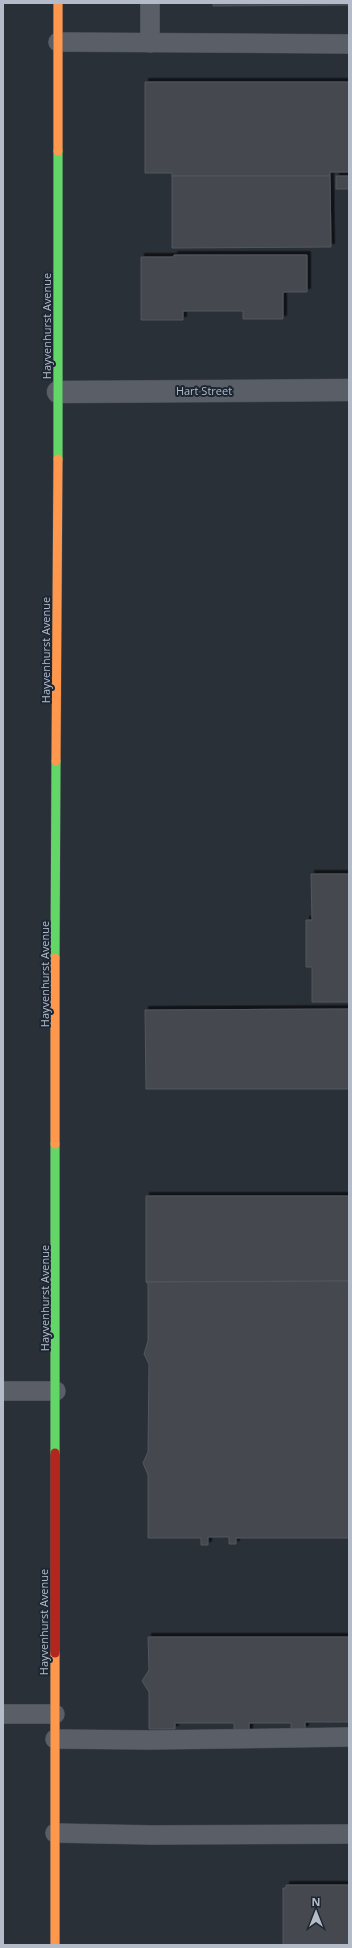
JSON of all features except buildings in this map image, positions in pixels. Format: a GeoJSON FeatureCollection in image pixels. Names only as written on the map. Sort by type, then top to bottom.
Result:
{"type":"FeatureCollection","features":[{"type":"Feature","properties":{"kind":"main road","name":"Hayvenhurst Avenue"},"geometry":{"type":"LineString","coordinates":[[55,1945],[55,905],[58,392],[58,3]]}},
{"type":"Feature","properties":{"kind":"street","name":"Hart Street"},"geometry":{"type":"LineString","coordinates":[[58,392],[349,390]]}},
{"type":"Feature","properties":{"kind":"lane"},"geometry":{"type":"LineString","coordinates":[[150,3],[150,43]]}},
{"type":"Feature","properties":{"kind":"lane"},"geometry":{"type":"LineString","coordinates":[[58,42],[349,44]]}},
{"type":"Feature","properties":{"kind":"lane"},"geometry":{"type":"LineString","coordinates":[[3,1391],[56,1391]]}},
{"type":"Feature","properties":{"kind":"lane"},"geometry":{"type":"LineString","coordinates":[[3,1714],[55,1714]]}},
{"type":"Feature","properties":{"kind":"lane"},"geometry":{"type":"LineString","coordinates":[[55,1739],[150,1740],[349,1737]]}},
{"type":"Feature","properties":{"kind":"lane"},"geometry":{"type":"LineString","coordinates":[[55,1833],[153,1835],[349,1834]]}},
{"type":"Feature","properties":{"kind":"traffic: fast"},"geometry":{"type":"LineString","coordinates":[[58,151],[58,459]]}},
{"type":"Feature","properties":{"kind":"traffic: fast"},"geometry":{"type":"LineString","coordinates":[[55,958],[56,761]]}},
{"type":"Feature","properties":{"kind":"traffic: fast"},"geometry":{"type":"LineString","coordinates":[[55,1144],[55,1453]]}},
{"type":"Feature","properties":{"kind":"traffic: slow"},"geometry":{"type":"LineString","coordinates":[[58,3],[58,151]]}},
{"type":"Feature","properties":{"kind":"traffic: slow"},"geometry":{"type":"LineString","coordinates":[[56,761],[58,459]]}},
{"type":"Feature","properties":{"kind":"traffic: slow"},"geometry":{"type":"LineString","coordinates":[[55,958],[55,1144]]}},
{"type":"Feature","properties":{"kind":"traffic: slow"},"geometry":{"type":"LineString","coordinates":[[55,1653],[55,1945]]}},
{"type":"Feature","properties":{"kind":"traffic: jam"},"geometry":{"type":"LineString","coordinates":[[55,1453],[55,1653]]}}]}
